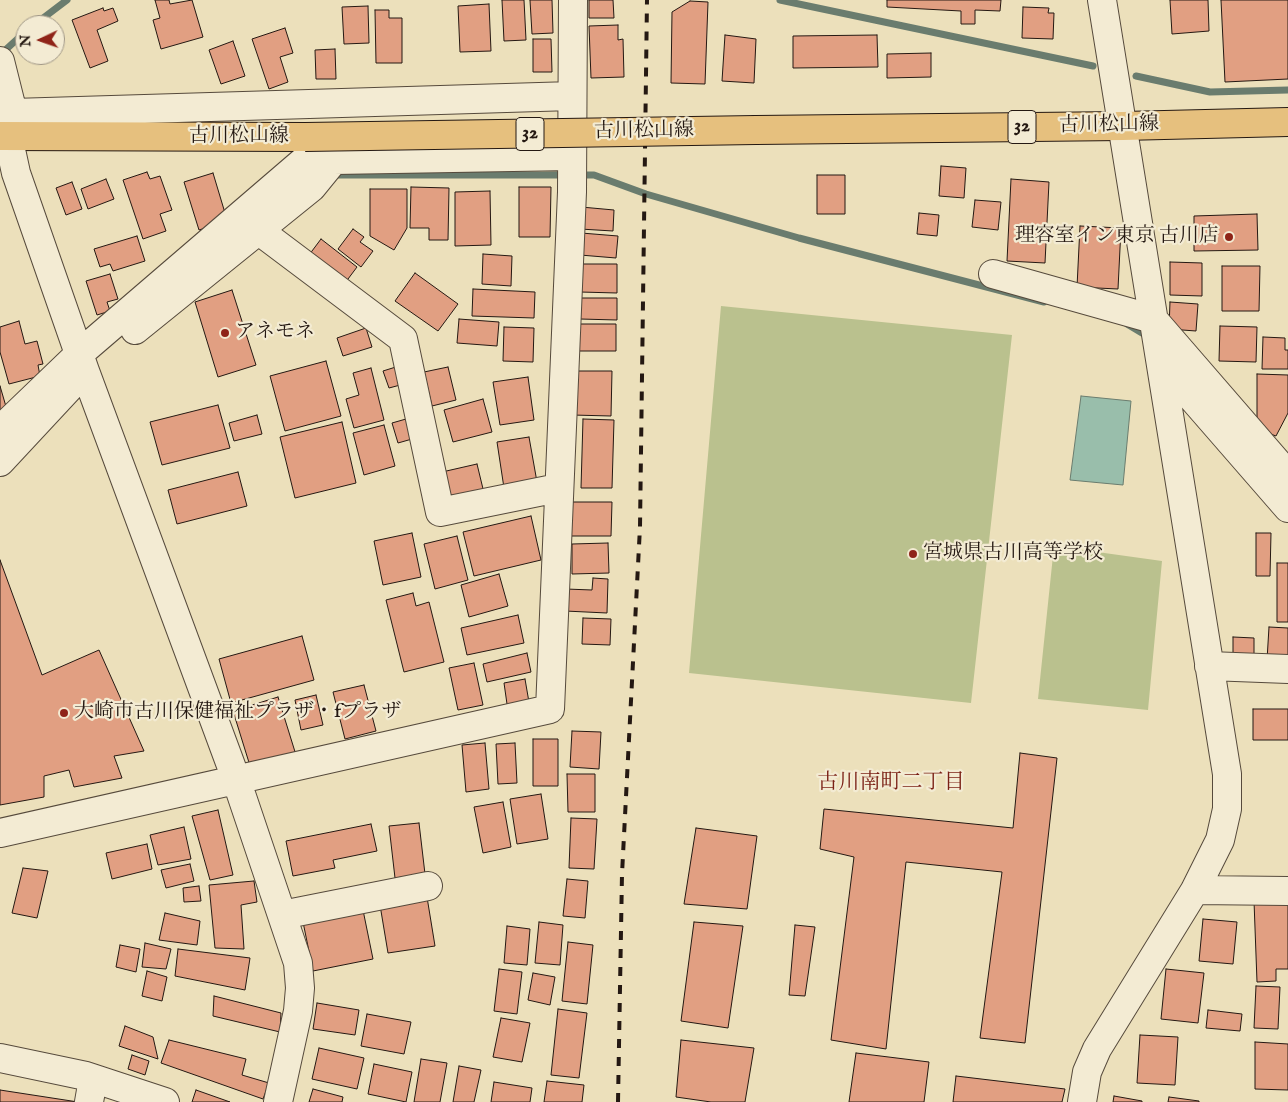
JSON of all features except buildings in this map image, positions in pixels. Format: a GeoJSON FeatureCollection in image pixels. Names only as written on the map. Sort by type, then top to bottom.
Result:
{"type":"FeatureCollection","features":[{"type":"Feature","properties":{"kind":"main road","name":"古川松山線"},"geometry":{"type":"LineString","coordinates":[[7,129],[305,137],[1288,122]]}},
{"type":"Feature","properties":{"kind":"street"},"geometry":{"type":"LineString","coordinates":[[0,833],[550,709],[572,192],[573,0]]}},
{"type":"Feature","properties":{"kind":"street"},"geometry":{"type":"LineString","coordinates":[[1082,1102],[1087,1072],[1097,1049],[1195,890],[1220,840],[1227,809],[1227,774],[1102,0]]}},
{"type":"Feature","properties":{"kind":"street"},"geometry":{"type":"LineString","coordinates":[[1,67],[7,129],[16,173],[82,363],[236,779],[298,963],[300,988],[298,1011],[278,1102]]}},
{"type":"Feature","properties":{"kind":"street"},"geometry":{"type":"LineString","coordinates":[[7,129],[572,96]]}},
{"type":"Feature","properties":{"kind":"street"},"geometry":{"type":"LineString","coordinates":[[0,462],[82,363],[306,158],[334,160],[572,158]]}},
{"type":"Feature","properties":{"kind":"street"},"geometry":{"type":"LineString","coordinates":[[0,430],[82,363],[312,187],[334,160]]}},
{"type":"Feature","properties":{"kind":"street"},"geometry":{"type":"LineString","coordinates":[[258,230],[403,340],[440,512],[558,488]]}},
{"type":"Feature","properties":{"kind":"street"},"geometry":{"type":"LineString","coordinates":[[993,274],[1153,318],[1284,466]]}},
{"type":"Feature","properties":{"kind":"street"},"geometry":{"type":"LineString","coordinates":[[1161,362],[1288,508]]}},
{"type":"Feature","properties":{"kind":"street"},"geometry":{"type":"LineString","coordinates":[[1209,666],[1288,669]]}},
{"type":"Feature","properties":{"kind":"street"},"geometry":{"type":"LineString","coordinates":[[282,915],[428,886]]}},
{"type":"Feature","properties":{"kind":"street"},"geometry":{"type":"LineString","coordinates":[[1195,890],[1288,891]]}},
{"type":"Feature","properties":{"kind":"street"},"geometry":{"type":"LineString","coordinates":[[0,1058],[91,1090],[165,1102]]}},
{"type":"Feature","properties":{"kind":"shaded area"},"geometry":{"type":"Polygon","coordinates":[[[721,306],[1012,335],[971,703],[689,673],[721,306]]]}},
{"type":"Feature","properties":{"kind":"shaded area"},"geometry":{"type":"Polygon","coordinates":[[[1081,396],[1131,401],[1123,485],[1070,480],[1081,396]]]}},
{"type":"Feature","properties":{"kind":"shaded area"},"geometry":{"type":"Polygon","coordinates":[[[1054,546],[1162,561],[1148,710],[1038,699],[1054,546]]]}},
{"type":"Feature","properties":{"kind":"waterway"},"geometry":{"type":"LineString","coordinates":[[47,15],[67,0]]}},
{"type":"Feature","properties":{"kind":"waterway"},"geometry":{"type":"LineString","coordinates":[[780,0],[1093,66]]}},
{"type":"Feature","properties":{"kind":"waterway"},"geometry":{"type":"LineString","coordinates":[[0,55],[15,41]]}},
{"type":"Feature","properties":{"kind":"waterway"},"geometry":{"type":"LineString","coordinates":[[1136,76],[1210,92],[1288,90]]}},
{"type":"Feature","properties":{"kind":"waterway"},"geometry":{"type":"LineString","coordinates":[[330,175],[567,175]]}},
{"type":"Feature","properties":{"kind":"waterway"},"geometry":{"type":"LineString","coordinates":[[578,175],[594,175],[646,194],[799,238],[1044,302]]}},
{"type":"Feature","properties":{"kind":"waterway"},"geometry":{"type":"LineString","coordinates":[[1127,324],[1142,333]]}},
{"type":"Feature","properties":{"kind":"railway"},"geometry":{"type":"LineString","coordinates":[[618,1102],[622,874],[640,527],[647,0]]}},
{"type":"Feature","properties":{"kind":"place","name":"理容室イン東京 古川店"},"geometry":{"type":"Point","coordinates":[1229,237]}},
{"type":"Feature","properties":{"kind":"place","name":"アネモネ"},"geometry":{"type":"Point","coordinates":[225,333]}},
{"type":"Feature","properties":{"kind":"place","name":"宮城県古川高等学校"},"geometry":{"type":"Point","coordinates":[913,554]}},
{"type":"Feature","properties":{"kind":"place","name":"大崎市古川保健福祉プラザ・fプラザ"},"geometry":{"type":"Point","coordinates":[64,713]}},
{"type":"Feature","properties":{"kind":"district","name":"古川南町二丁目"},"geometry":{"type":"Point","coordinates":[891,784]}}]}
